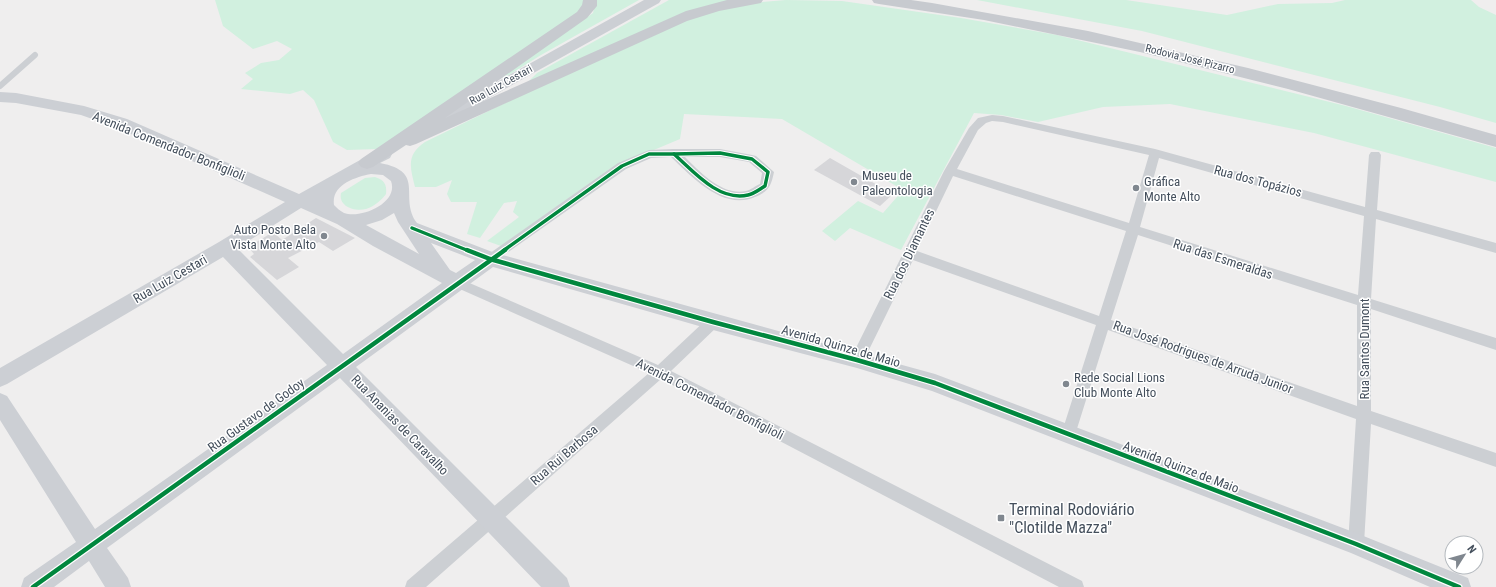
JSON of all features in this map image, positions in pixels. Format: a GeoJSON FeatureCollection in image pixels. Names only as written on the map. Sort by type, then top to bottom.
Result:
{"type":"FeatureCollection","features":[{"type":"Feature","properties":{"kind":"main road"},"geometry":{"type":"LineString","coordinates":[[367,163],[582,15],[589,6],[590,0]]}},
{"type":"Feature","properties":{"kind":"main road"},"geometry":{"type":"LineString","coordinates":[[405,142],[698,11],[726,4],[756,0]]}},
{"type":"Feature","properties":{"kind":"main road","name":"Rodovia José Pizarro"},"geometry":{"type":"LineString","coordinates":[[879,0],[1004,19],[1147,49],[1333,95],[1496,141]]}},
{"type":"Feature","properties":{"kind":"main road","name":"Rodovia José Pizarro"},"geometry":{"type":"LineString","coordinates":[[921,0],[1016,16],[1127,38],[1298,79],[1496,133]]}},
{"type":"Feature","properties":{"kind":"street","name":"Rua Luiz Cestari"},"geometry":{"type":"LineString","coordinates":[[0,378],[225,247],[301,200],[405,142],[466,105],[654,0]]}},
{"type":"Feature","properties":{"kind":"street","name":"Avenida Comendador Bonfiglioli"},"geometry":{"type":"LineString","coordinates":[[0,97],[16,98],[84,111],[122,123],[301,200],[337,217],[452,280],[660,372],[1076,587]]}},
{"type":"Feature","properties":{"kind":"street","name":"Rua dos Topázios"},"geometry":{"type":"LineString","coordinates":[[974,128],[982,120],[992,118],[1003,119],[1155,153],[1496,248]]}},
{"type":"Feature","properties":{"kind":"street","name":"Rua dos Diamantes"},"geometry":{"type":"LineString","coordinates":[[857,360],[950,171],[974,128]]}},
{"type":"Feature","properties":{"kind":"street"},"geometry":{"type":"LineString","coordinates":[[405,142],[396,154],[395,163],[401,185],[401,203],[404,218],[452,280]]}},
{"type":"Feature","properties":{"kind":"street"},"geometry":{"type":"LineString","coordinates":[[490,259],[622,166],[649,154],[674,153],[720,153],[752,159],[768,172],[764,186],[748,195],[730,194],[709,186],[674,153]]}},
{"type":"Feature","properties":{"kind":"street"},"geometry":{"type":"LineString","coordinates":[[1068,435],[1103,322],[1134,230],[1155,153]]}},
{"type":"Feature","properties":{"kind":"street","name":"Rua Santos Dumont"},"geometry":{"type":"LineString","coordinates":[[1356,544],[1364,415],[1364,303],[1374,155]]}},
{"type":"Feature","properties":{"kind":"street"},"geometry":{"type":"LineString","coordinates":[[365,169],[381,169],[390,171],[396,175],[401,185],[395,203],[376,215],[352,220],[337,217],[327,209],[324,202],[326,194],[331,186],[344,176],[365,169]]}},
{"type":"Feature","properties":{"kind":"street","name":"Rua das Esmeraldas"},"geometry":{"type":"LineString","coordinates":[[950,171],[1496,344]]}},
{"type":"Feature","properties":{"kind":"street","name":"Avenida Quinze de Maio"},"geometry":{"type":"LineString","coordinates":[[412,228],[490,259],[714,322],[857,360],[934,383],[1356,544],[1459,587]]}},
{"type":"Feature","properties":{"kind":"street","name":"Rua Ananias de Caravalho"},"geometry":{"type":"LineString","coordinates":[[225,247],[558,587]]}},
{"type":"Feature","properties":{"kind":"street","name":"Rua José Rodrigues de Arruda Junior"},"geometry":{"type":"LineString","coordinates":[[910,254],[1364,415],[1496,460]]}},
{"type":"Feature","properties":{"kind":"street","name":"Rua Gustavo de Godoy"},"geometry":{"type":"LineString","coordinates":[[33,587],[342,366],[452,280],[490,259]]}},
{"type":"Feature","properties":{"kind":"street","name":"Rua Rui Barbosa"},"geometry":{"type":"LineString","coordinates":[[414,587],[660,372],[714,322]]}},
{"type":"Feature","properties":{"kind":"street"},"geometry":{"type":"LineString","coordinates":[[0,402],[119,587]]}},
{"type":"Feature","properties":{"kind":"lane"},"geometry":{"type":"LineString","coordinates":[[0,86],[35,55]]}},
{"type":"Feature","properties":{"kind":"lane"},"geometry":{"type":"LineString","coordinates":[[0,77],[7,80]]}},
{"type":"Feature","properties":{"kind":"green space"},"geometry":{"type":"Polygon","coordinates":[[[215,0],[584,0],[584,6],[576,15],[377,149],[347,150],[333,142],[314,100],[303,90],[290,94],[241,89],[253,79],[245,73],[261,63],[279,60],[292,49],[277,41],[253,49],[223,26],[215,0]]]}},
{"type":"Feature","properties":{"kind":"green space"},"geometry":{"type":"Polygon","coordinates":[[[596,0],[639,0],[541,55],[509,75],[494,81],[593,13],[596,0]]]}},
{"type":"Feature","properties":{"kind":"green space"},"geometry":{"type":"Polygon","coordinates":[[[669,0],[735,0],[527,83],[537,73],[669,0]]]}},
{"type":"Feature","properties":{"kind":"green space"},"geometry":{"type":"Polygon","coordinates":[[[786,0],[842,1],[961,18],[1057,35],[1346,106],[1496,148],[1496,182],[1314,133],[1170,104],[1103,107],[1038,122],[1001,115],[974,113],[901,250],[850,228],[835,241],[822,231],[858,201],[883,213],[903,190],[782,119],[684,114],[680,139],[611,168],[501,246],[487,241],[519,217],[513,212],[517,201],[504,203],[480,238],[467,234],[477,202],[451,202],[447,194],[452,180],[436,187],[415,187],[411,167],[412,157],[419,147],[425,142],[544,84],[687,19],[718,9],[752,3],[786,0]]]}},
{"type":"Feature","properties":{"kind":"green space"},"geometry":{"type":"Polygon","coordinates":[[[977,0],[1126,0],[1227,15],[1278,4],[1332,3],[1345,0],[1471,0],[1479,7],[1496,15],[1496,123],[1440,107],[1142,31],[977,0]]]}},
{"type":"Feature","properties":{"kind":"green space"},"geometry":{"type":"Polygon","coordinates":[[[375,177],[383,181],[386,188],[386,194],[380,201],[369,208],[361,210],[352,209],[344,205],[341,198],[341,193],[365,178],[375,177]]]}},
{"type":"Feature","properties":{"kind":"building","name":"Museu de Paleontologia"},"geometry":{"type":"Polygon","coordinates":[[[830,158],[893,194],[880,206],[814,170],[830,158]]]}},
{"type":"Feature","properties":{"kind":"building"},"geometry":{"type":"Polygon","coordinates":[[[316,218],[355,238],[333,251],[319,242],[288,258],[299,267],[277,280],[250,257],[254,254],[248,247],[273,232],[282,240],[316,218]]]}},
{"type":"Feature","properties":{"kind":"cycle path"},"geometry":{"type":"LineString","coordinates":[[33,587],[622,166],[649,154],[720,153],[752,159],[768,172],[765,186],[748,195],[738,196],[727,194],[707,183],[698,176],[681,160],[673,153]]}},
{"type":"Feature","properties":{"kind":"cycle path"},"geometry":{"type":"LineString","coordinates":[[412,228],[490,259],[713,322],[857,360],[935,383],[1356,544],[1459,587]]}},
{"type":"Feature","properties":{"kind":"place","name":"Museu de Paleontologia"},"geometry":{"type":"Point","coordinates":[854,182]}},
{"type":"Feature","properties":{"kind":"place","name":"Gráfica Monte Alto"},"geometry":{"type":"Point","coordinates":[1136,188]}},
{"type":"Feature","properties":{"kind":"place","name":"Auto Posto Bela Vista Monte Alto"},"geometry":{"type":"Point","coordinates":[324,236]}},
{"type":"Feature","properties":{"kind":"place","name":"Rede Social Lions Club Monte Alto"},"geometry":{"type":"Point","coordinates":[1066,384]}},
{"type":"Feature","properties":{"kind":"place","name":"Terminal Rodoviário \"Clotilde Mazza\""},"geometry":{"type":"Point","coordinates":[1001,518]}}]}
